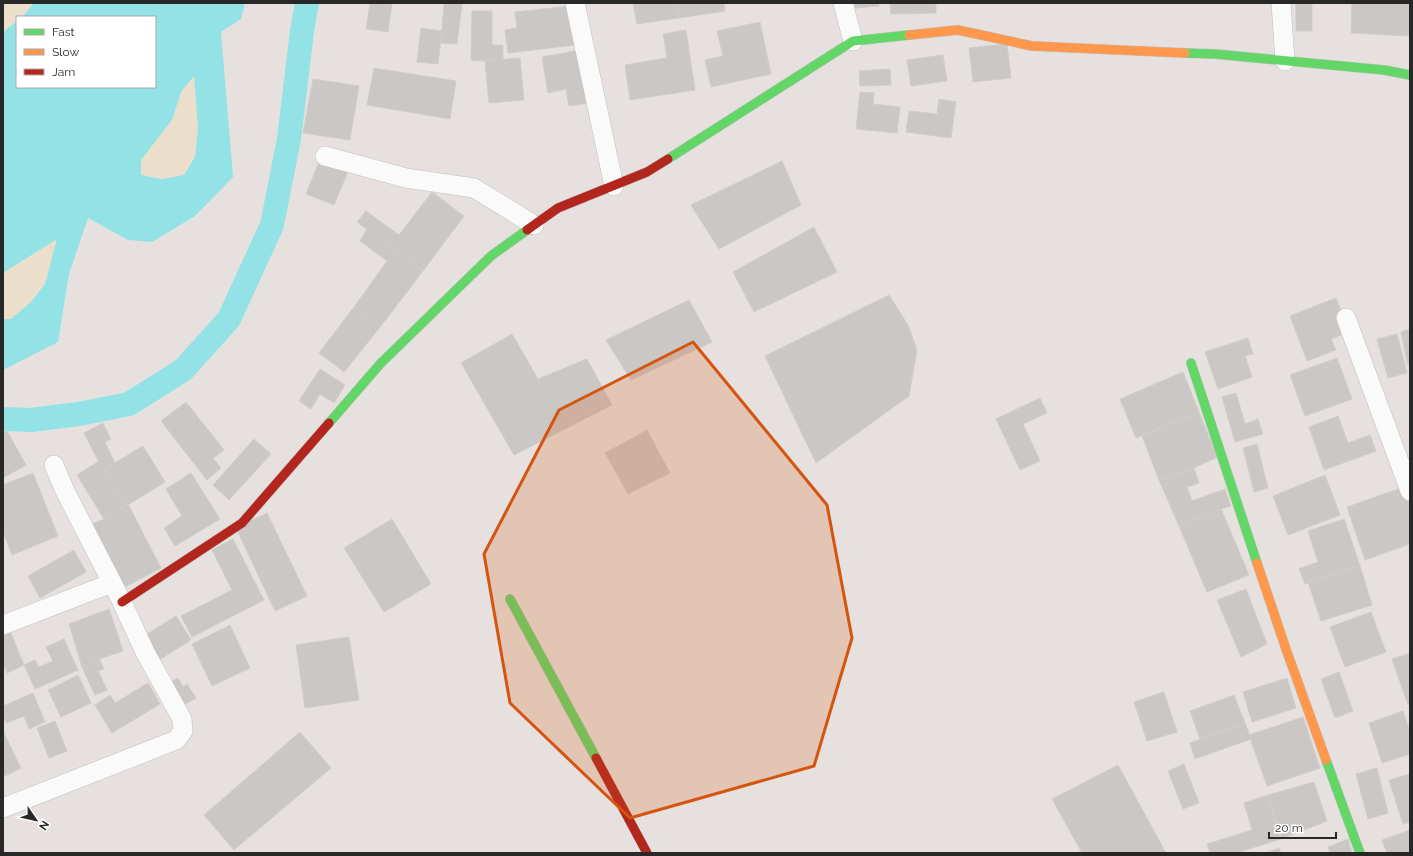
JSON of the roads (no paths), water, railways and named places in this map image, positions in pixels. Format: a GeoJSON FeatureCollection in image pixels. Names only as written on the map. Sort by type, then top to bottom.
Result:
{"type":"FeatureCollection","features":[{"type":"Feature","properties":{"kind":"street"},"geometry":{"type":"LineString","coordinates":[[575,3],[614,186]]}},
{"type":"Feature","properties":{"kind":"street"},"geometry":{"type":"LineString","coordinates":[[843,3],[853,41]]}},
{"type":"Feature","properties":{"kind":"street"},"geometry":{"type":"LineString","coordinates":[[1281,3],[1285,61]]}},
{"type":"Feature","properties":{"kind":"street"},"geometry":{"type":"LineString","coordinates":[[122,602],[242,523],[381,363],[491,256],[558,208],[647,172],[853,41],[958,30],[1032,46],[1215,54],[1384,70],[1410,75]]}},
{"type":"Feature","properties":{"kind":"street"},"geometry":{"type":"LineString","coordinates":[[325,156],[406,178],[474,188],[534,225]]}},
{"type":"Feature","properties":{"kind":"street"},"geometry":{"type":"LineString","coordinates":[[1346,318],[1410,491]]}},
{"type":"Feature","properties":{"kind":"street"},"geometry":{"type":"LineString","coordinates":[[1191,363],[1287,652],[1360,853]]}},
{"type":"Feature","properties":{"kind":"street"},"geometry":{"type":"LineString","coordinates":[[3,808],[176,740],[183,731],[182,719],[145,652],[122,602],[65,491],[54,465]]}},
{"type":"Feature","properties":{"kind":"street"},"geometry":{"type":"LineString","coordinates":[[3,625],[112,582]]}},
{"type":"Feature","properties":{"kind":"street"},"geometry":{"type":"LineString","coordinates":[[510,599],[647,853]]}},
{"type":"Feature","properties":{"kind":"water"},"geometry":{"type":"Polygon","coordinates":[[[34,3],[245,3],[241,19],[221,32],[233,177],[195,216],[152,242],[128,240],[88,218],[69,274],[58,342],[3,370],[3,319],[11,319],[31,302],[45,284],[57,239],[3,273],[3,32],[16,22],[16,88],[156,88],[156,16],[23,16],[34,3]],[[194,76],[181,92],[172,120],[141,160],[141,175],[162,179],[184,175],[195,157],[198,128],[194,76]]]}},
{"type":"Feature","properties":{"kind":"waterway"},"geometry":{"type":"LineString","coordinates":[[3,419],[31,420],[79,414],[129,404],[183,370],[229,319],[272,225],[289,139],[302,31],[307,3]]}}]}
